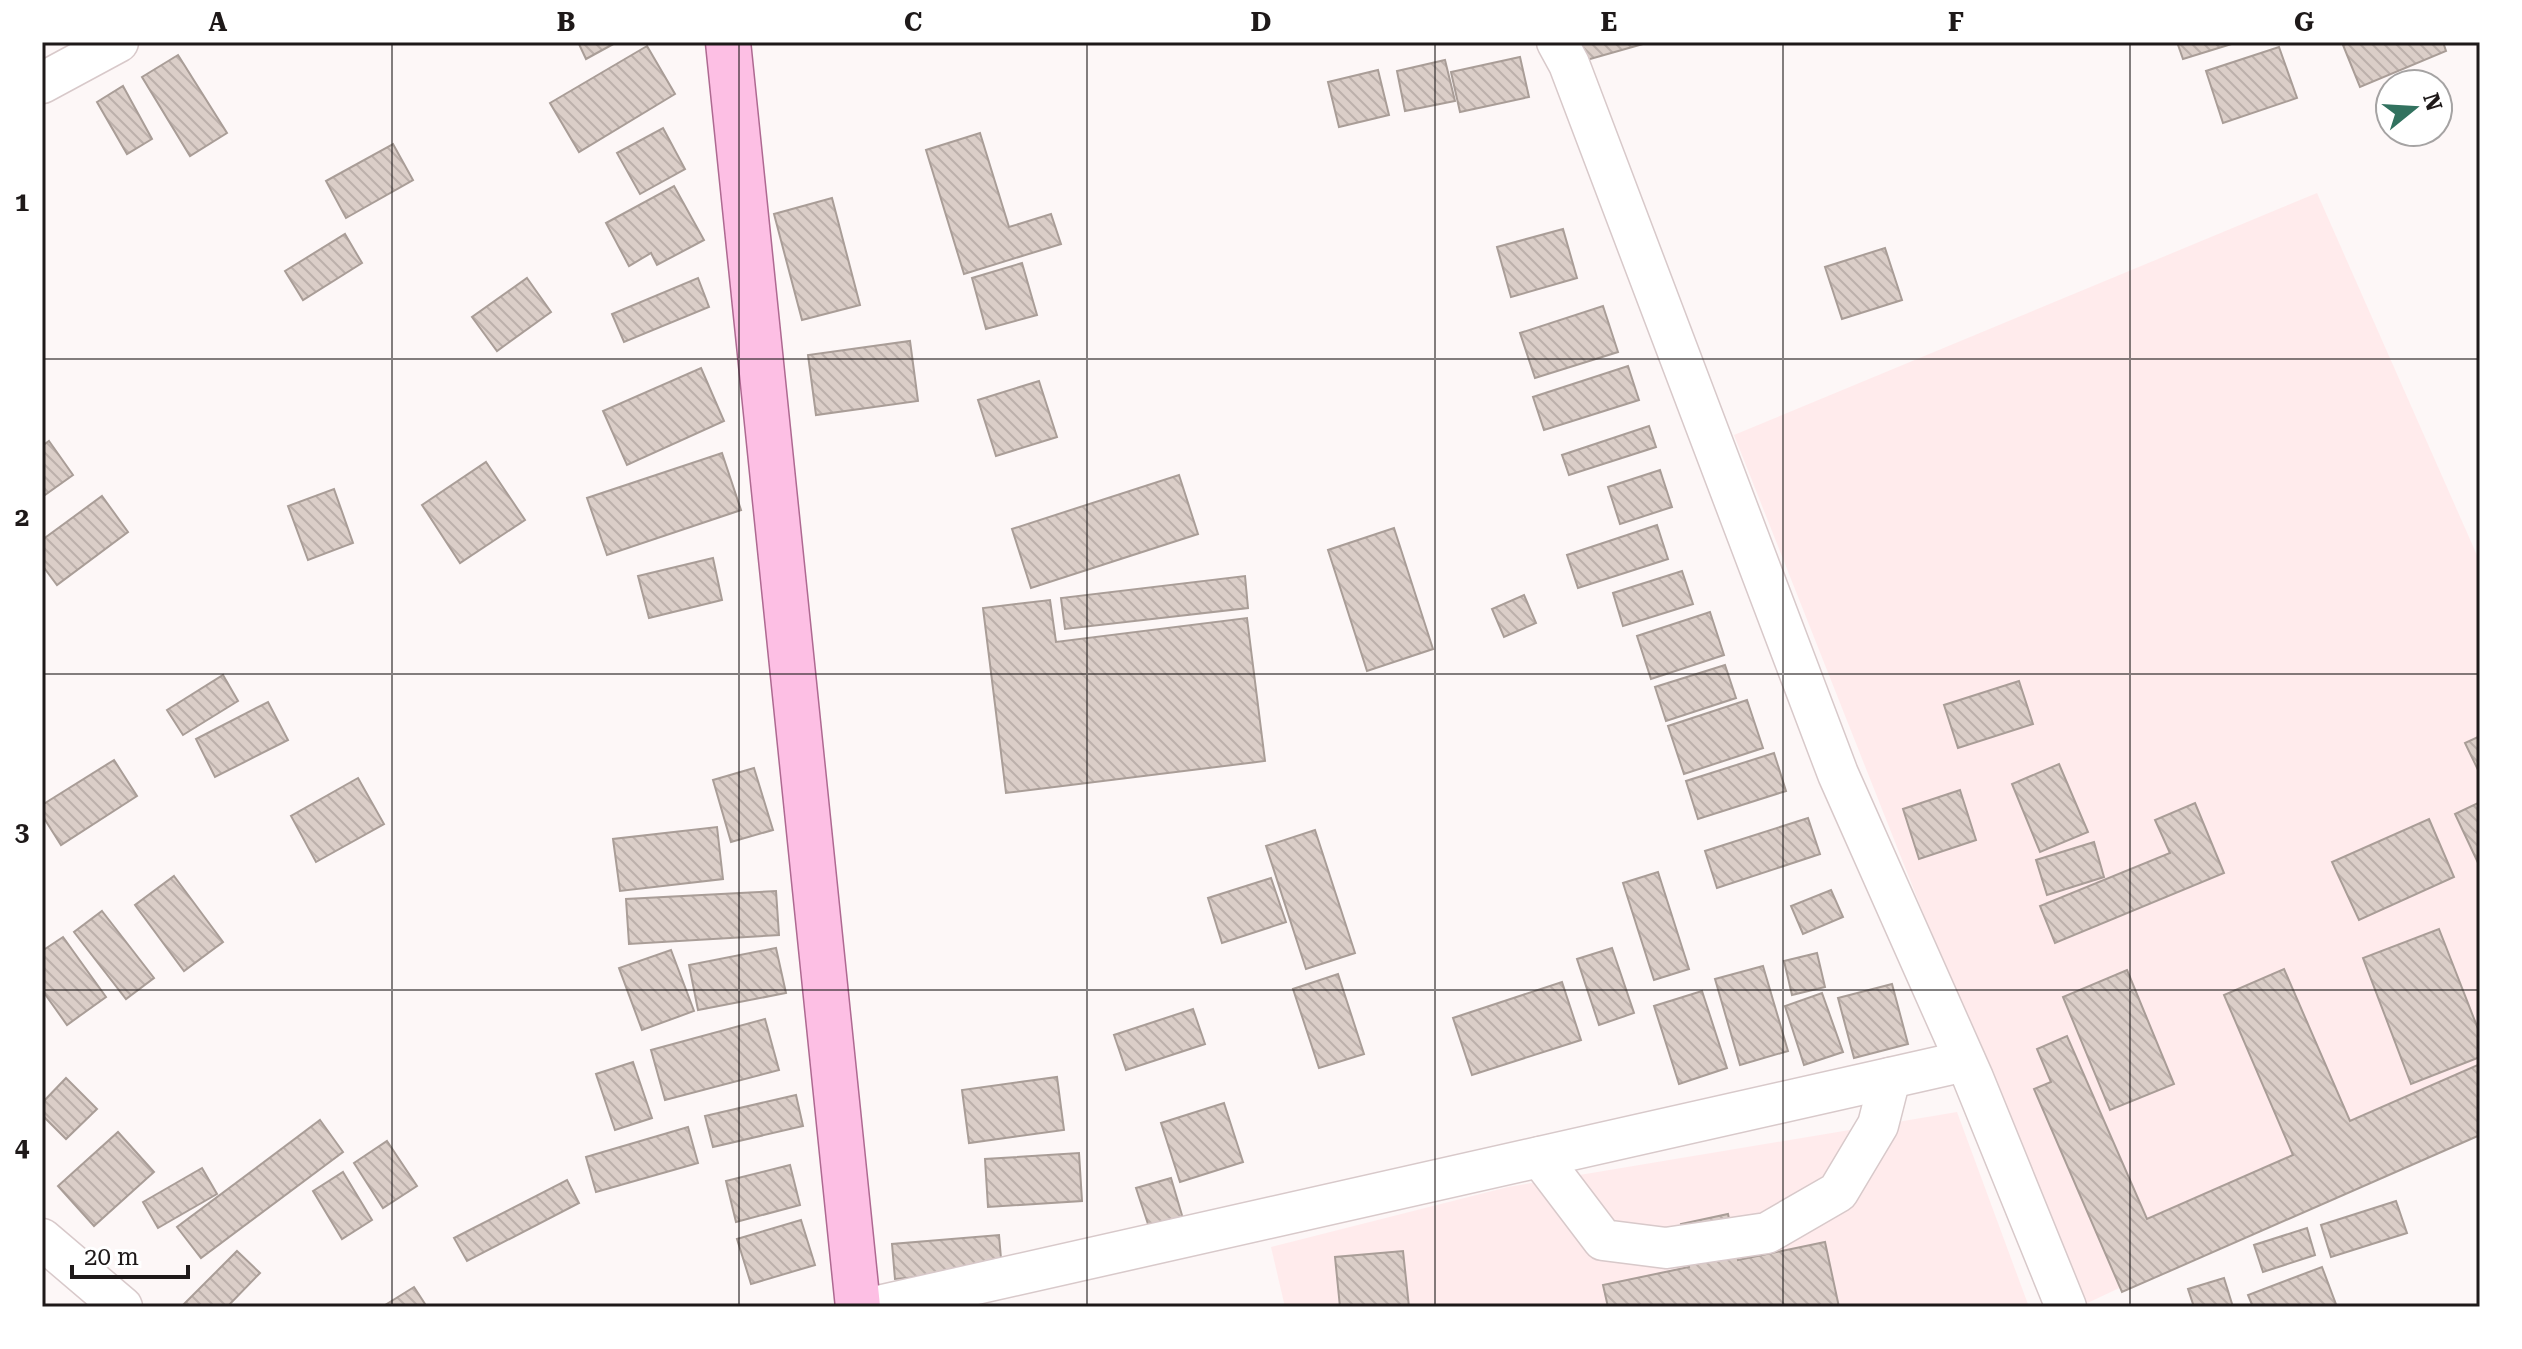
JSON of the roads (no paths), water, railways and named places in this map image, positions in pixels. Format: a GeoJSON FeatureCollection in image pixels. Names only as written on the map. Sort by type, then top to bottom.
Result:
{"type":"FeatureCollection","features":[{"type":"Feature","properties":{"kind":"main road"},"geometry":{"type":"LineString","coordinates":[[728,42],[858,1307]]}},
{"type":"Feature","properties":{"kind":"street"},"geometry":{"type":"LineString","coordinates":[[42,83],[118,42]]}},
{"type":"Feature","properties":{"kind":"street"},"geometry":{"type":"LineString","coordinates":[[1557,42],[1569,64],[1838,774],[1965,1061],[2066,1307]]}},
{"type":"Feature","properties":{"kind":"street"},"geometry":{"type":"LineString","coordinates":[[874,1307],[1965,1061]]}},
{"type":"Feature","properties":{"kind":"street"},"geometry":{"type":"LineString","coordinates":[[1540,1157],[1603,1240],[1666,1248],[1767,1233],[1838,1192],[1878,1125],[1890,1078]]}},
{"type":"Feature","properties":{"kind":"street"},"geometry":{"type":"LineString","coordinates":[[42,1239],[122,1307]]}}]}
